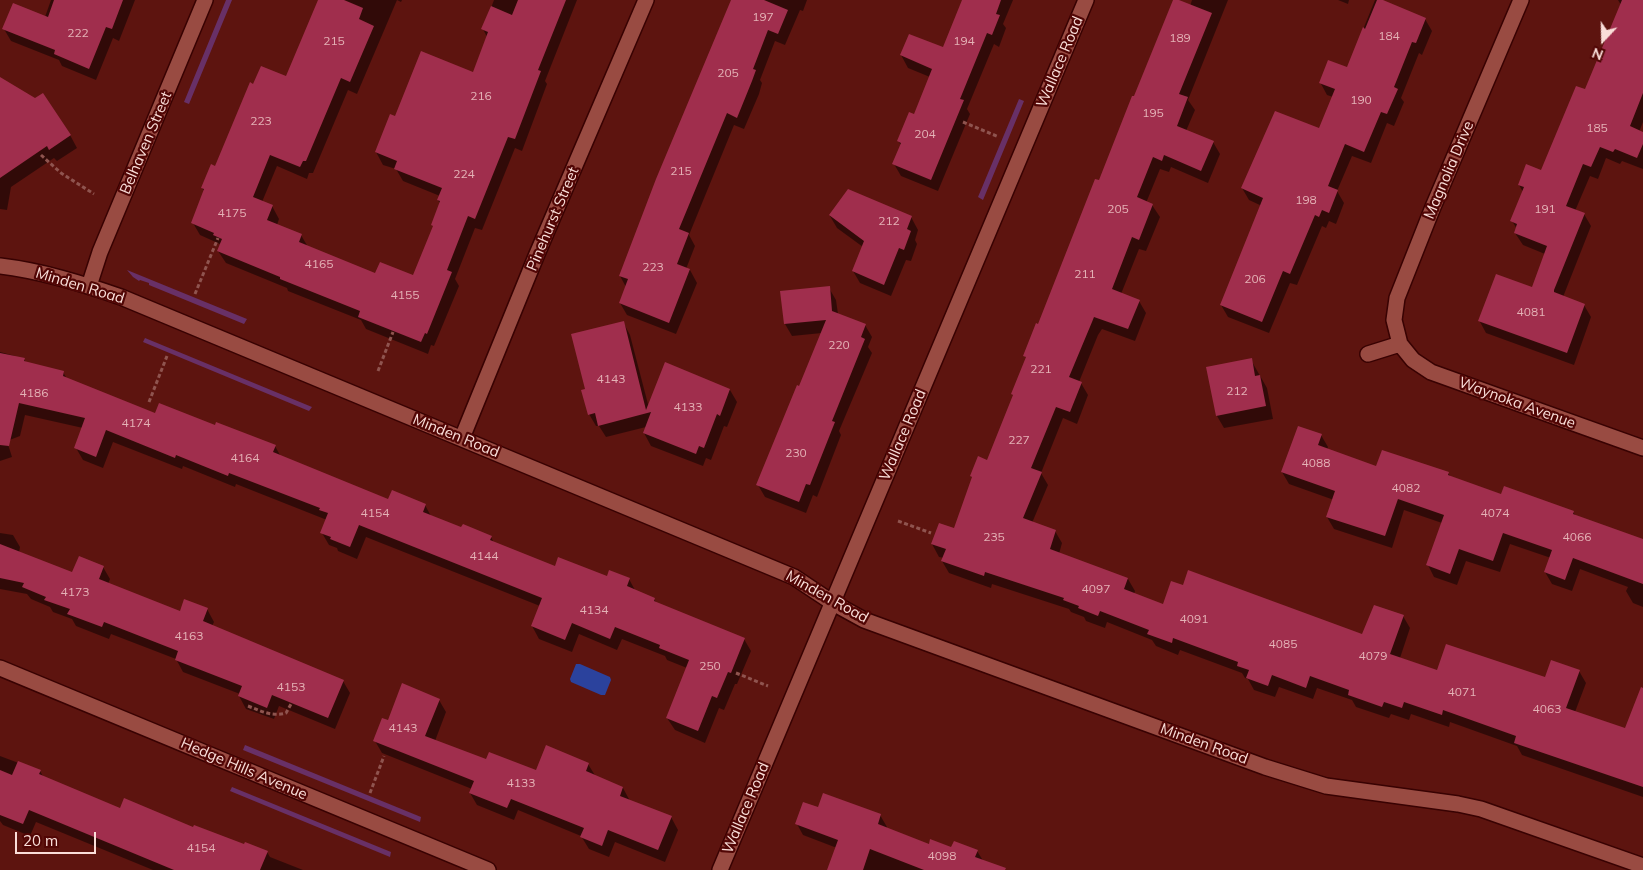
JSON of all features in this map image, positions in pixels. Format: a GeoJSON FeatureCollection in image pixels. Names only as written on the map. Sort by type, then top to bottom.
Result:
{"type":"FeatureCollection","features":[{"type":"Feature","properties":{"kind":"street","name":"Belhaven Street"},"geometry":{"type":"LineString","coordinates":[[89,286],[100,252],[205,0]]}},
{"type":"Feature","properties":{"kind":"street","name":"Pinehurst Street"},"geometry":{"type":"LineString","coordinates":[[462,438],[646,0]]}},
{"type":"Feature","properties":{"kind":"street","name":"Wallace Road"},"geometry":{"type":"LineString","coordinates":[[720,870],[1086,0]]}},
{"type":"Feature","properties":{"kind":"street","name":"Magnolia Drive"},"geometry":{"type":"LineString","coordinates":[[1400,344],[1394,320],[1397,298],[1520,0]]}},
{"type":"Feature","properties":{"kind":"street","name":"Minden Road"},"geometry":{"type":"LineString","coordinates":[[0,266],[55,276],[89,286],[139,305],[794,577],[833,603],[864,620],[1265,767],[1326,786],[1458,804],[1481,809],[1643,866]]}},
{"type":"Feature","properties":{"kind":"street"},"geometry":{"type":"LineString","coordinates":[[1368,354],[1400,344]]}},
{"type":"Feature","properties":{"kind":"street","name":"Waynoka Avenue"},"geometry":{"type":"LineString","coordinates":[[1400,344],[1413,360],[1431,372],[1643,448]]}},
{"type":"Feature","properties":{"kind":"street","name":"Hedge Hills Avenue"},"geometry":{"type":"LineString","coordinates":[[0,668],[488,870]]}},
{"type":"Feature","properties":{"kind":"path"},"geometry":{"type":"LineString","coordinates":[[963,122],[999,137]]}},
{"type":"Feature","properties":{"kind":"path"},"geometry":{"type":"LineString","coordinates":[[41,155],[46,162],[94,194]]}},
{"type":"Feature","properties":{"kind":"path"},"geometry":{"type":"LineString","coordinates":[[195,294],[218,238]]}},
{"type":"Feature","properties":{"kind":"path"},"geometry":{"type":"LineString","coordinates":[[378,371],[393,332]]}},
{"type":"Feature","properties":{"kind":"path"},"geometry":{"type":"LineString","coordinates":[[149,402],[167,356]]}},
{"type":"Feature","properties":{"kind":"path"},"geometry":{"type":"LineString","coordinates":[[898,521],[931,533]]}},
{"type":"Feature","properties":{"kind":"path"},"geometry":{"type":"LineString","coordinates":[[736,673],[768,686]]}},
{"type":"Feature","properties":{"kind":"path"},"geometry":{"type":"LineString","coordinates":[[248,706],[271,715],[279,715],[286,713],[291,704]]}},
{"type":"Feature","properties":{"kind":"path"},"geometry":{"type":"LineString","coordinates":[[370,793],[384,756]]}},
{"type":"Feature","properties":{"kind":"shaded area"},"geometry":{"type":"Polygon","coordinates":[[[226,0],[232,0],[189,104],[184,102],[226,0]]]}},
{"type":"Feature","properties":{"kind":"shaded area"},"geometry":{"type":"Polygon","coordinates":[[[1019,99],[1024,101],[983,200],[978,197],[1019,99]]]}},
{"type":"Feature","properties":{"kind":"shaded area"},"geometry":{"type":"Polygon","coordinates":[[[127,270],[247,319],[244,324],[149,285],[149,283],[139,281],[127,270]]]}},
{"type":"Feature","properties":{"kind":"shaded area"},"geometry":{"type":"Polygon","coordinates":[[[145,338],[312,407],[309,411],[143,342],[145,338]]]}},
{"type":"Feature","properties":{"kind":"shaded area"},"geometry":{"type":"Polygon","coordinates":[[[245,745],[421,817],[420,822],[243,750],[245,745]]]}},
{"type":"Feature","properties":{"kind":"shaded area"},"geometry":{"type":"Polygon","coordinates":[[[232,787],[391,852],[390,857],[230,791],[232,787]]]}},
{"type":"Feature","properties":{"kind":"water"},"geometry":{"type":"Polygon","coordinates":[[[576,664],[610,677],[611,680],[605,695],[571,682],[570,679],[576,664]]]}},
{"type":"Feature","properties":{"kind":"building"},"geometry":{"type":"Polygon","coordinates":[[[54,0],[123,0],[112,29],[106,27],[89,69],[54,54],[55,50],[2,29],[13,3],[48,17],[54,0]]]}},
{"type":"Feature","properties":{"kind":"building"},"geometry":{"type":"Polygon","coordinates":[[[318,0],[344,0],[363,8],[359,19],[374,26],[350,82],[341,78],[306,161],[303,161],[300,167],[270,155],[253,197],[273,205],[267,220],[302,234],[299,242],[375,273],[380,262],[413,275],[433,226],[431,225],[440,201],[437,200],[442,188],[394,169],[397,161],[375,152],[390,114],[395,116],[421,51],[473,72],[488,32],[481,29],[491,6],[512,15],[518,0],[566,0],[538,70],[541,71],[515,139],[508,137],[475,219],[468,216],[447,270],[452,272],[427,334],[425,333],[421,342],[358,317],[360,311],[217,251],[222,239],[213,235],[214,233],[191,223],[204,189],[201,188],[211,164],[215,166],[250,82],[253,84],[261,66],[286,76],[318,0]]]}},
{"type":"Feature","properties":{"kind":"building"},"geometry":{"type":"Polygon","coordinates":[[[731,0],[764,0],[788,10],[778,34],[768,30],[753,69],[756,70],[737,118],[727,113],[679,229],[689,233],[677,264],[690,269],[669,323],[619,303],[628,279],[619,276],[656,179],[731,0]]]}},
{"type":"Feature","properties":{"kind":"building"},"geometry":{"type":"Polygon","coordinates":[[[962,0],[1001,0],[996,14],[1000,15],[992,35],[987,33],[960,99],[964,100],[931,180],[892,164],[901,143],[897,141],[909,112],[914,114],[932,69],[900,55],[909,34],[943,47],[962,0]]]}},
{"type":"Feature","properties":{"kind":"building"},"geometry":{"type":"Polygon","coordinates":[[[1173,0],[1179,0],[1212,13],[1179,94],[1188,97],[1177,126],[1214,141],[1201,171],[1164,155],[1162,161],[1153,157],[1137,197],[1153,204],[1139,240],[1132,237],[1112,289],[1140,300],[1128,329],[1094,317],[1069,377],[1082,382],[1070,412],[1056,407],[1031,468],[1042,472],[1023,518],[1056,530],[1050,549],[1128,578],[1124,589],[1163,604],[1171,581],[1183,585],[1188,570],[1362,634],[1374,605],[1404,615],[1390,654],[1437,670],[1446,644],[1545,677],[1551,660],[1580,670],[1566,708],[1625,728],[1641,687],[1643,688],[1643,787],[1514,743],[1516,736],[1443,710],[1442,715],[1404,702],[1402,708],[1384,702],[1382,707],[1348,695],[1349,690],[1310,676],[1306,688],[1272,675],[1268,686],[1246,678],[1249,670],[1237,666],[1238,662],[1173,638],[1172,643],[1147,634],[1149,630],[1100,611],[1098,616],[1078,608],[1079,606],[1063,600],[1064,598],[985,572],[984,576],[941,561],[946,549],[931,544],[939,523],[954,528],[978,456],[987,460],[1013,395],[1011,394],[1026,357],[1023,356],[1036,323],[1038,324],[1095,179],[1099,180],[1173,0]]]}},
{"type":"Feature","properties":{"kind":"building"},"geometry":{"type":"Polygon","coordinates":[[[1377,0],[1383,0],[1426,18],[1416,43],[1412,42],[1394,87],[1398,89],[1387,114],[1381,112],[1364,152],[1345,144],[1328,186],[1338,190],[1329,213],[1322,210],[1319,217],[1315,215],[1290,274],[1283,271],[1262,322],[1220,305],[1263,198],[1241,188],[1275,111],[1319,128],[1335,89],[1319,83],[1328,60],[1347,67],[1363,27],[1365,29],[1377,0]]]}},
{"type":"Feature","properties":{"kind":"building"},"geometry":{"type":"Polygon","coordinates":[[[1622,0],[1643,0],[1643,93],[1630,126],[1643,132],[1643,144],[1637,158],[1615,149],[1613,152],[1600,147],[1591,167],[1583,164],[1566,206],[1585,213],[1554,290],[1554,292],[1585,304],[1567,353],[1478,321],[1496,274],[1532,287],[1547,246],[1514,233],[1517,224],[1510,221],[1524,187],[1518,185],[1526,164],[1541,170],[1576,86],[1585,89],[1622,0]]]}},
{"type":"Feature","properties":{"kind":"building"},"geometry":{"type":"Polygon","coordinates":[[[0,77],[35,98],[43,93],[71,135],[49,150],[47,146],[0,178],[0,77]]]}},
{"type":"Feature","properties":{"kind":"building"},"geometry":{"type":"Polygon","coordinates":[[[848,189],[912,216],[907,229],[911,231],[904,250],[899,248],[884,285],[852,271],[864,241],[829,215],[848,189]]]}},
{"type":"Feature","properties":{"kind":"building"},"geometry":{"type":"Polygon","coordinates":[[[830,286],[832,311],[866,324],[861,337],[865,339],[832,421],[835,422],[810,485],[806,484],[799,502],[756,485],[826,320],[784,324],[780,291],[830,286]]]}},
{"type":"Feature","properties":{"kind":"building"},"geometry":{"type":"Polygon","coordinates":[[[624,321],[646,410],[665,362],[730,389],[720,416],[717,414],[704,448],[699,446],[696,454],[643,433],[651,412],[598,426],[595,413],[588,415],[581,390],[585,389],[571,334],[624,321]]]}},
{"type":"Feature","properties":{"kind":"building"},"geometry":{"type":"Polygon","coordinates":[[[0,353],[25,358],[24,361],[64,371],[63,376],[155,413],[159,403],[215,425],[216,422],[276,445],[273,452],[388,499],[392,490],[426,504],[423,512],[461,527],[463,524],[492,536],[490,540],[555,566],[558,557],[607,576],[609,570],[630,578],[627,586],[655,598],[654,601],[745,638],[731,673],[728,672],[717,698],[712,696],[698,731],[666,718],[689,660],[659,648],[660,645],[615,627],[610,639],[572,623],[565,640],[531,626],[542,598],[359,525],[350,547],[320,533],[328,513],[319,510],[320,508],[229,473],[228,476],[176,455],[175,458],[106,430],[96,457],[74,448],[85,418],[19,403],[9,446],[0,445],[0,353]]]}},
{"type":"Feature","properties":{"kind":"building"},"geometry":{"type":"Polygon","coordinates":[[[1252,358],[1255,376],[1260,375],[1266,406],[1216,416],[1206,367],[1252,358]]]}},
{"type":"Feature","properties":{"kind":"building"},"geometry":{"type":"Polygon","coordinates":[[[1298,426],[1322,434],[1318,445],[1376,466],[1382,450],[1449,472],[1448,475],[1501,494],[1504,486],[1574,511],[1573,514],[1643,539],[1643,584],[1573,558],[1565,580],[1544,572],[1552,550],[1503,533],[1493,561],[1459,549],[1450,574],[1426,565],[1444,515],[1398,499],[1385,536],[1326,517],[1335,491],[1281,472],[1298,426]]]}},
{"type":"Feature","properties":{"kind":"building"},"geometry":{"type":"Polygon","coordinates":[[[0,544],[72,572],[79,556],[104,566],[99,579],[180,611],[184,599],[208,608],[203,621],[344,680],[328,718],[272,695],[267,708],[238,696],[242,686],[175,660],[178,651],[104,622],[102,627],[67,614],[70,609],[44,600],[46,597],[22,587],[24,583],[0,578],[0,544]]]}},
{"type":"Feature","properties":{"kind":"building"},"geometry":{"type":"Polygon","coordinates":[[[402,683],[440,699],[425,736],[486,759],[489,752],[536,770],[546,745],[589,763],[586,771],[623,787],[620,796],[672,816],[658,850],[608,830],[602,846],[580,837],[584,828],[511,799],[507,808],[469,793],[474,781],[373,741],[382,718],[388,720],[402,683]]]}},
{"type":"Feature","properties":{"kind":"building"},"geometry":{"type":"Polygon","coordinates":[[[18,761],[41,770],[39,774],[120,808],[124,798],[193,827],[194,825],[268,851],[260,870],[174,870],[29,810],[23,824],[0,815],[0,770],[12,775],[18,761]]]}},
{"type":"Feature","properties":{"kind":"building"},"geometry":{"type":"Polygon","coordinates":[[[823,793],[881,814],[878,824],[929,844],[930,839],[951,847],[954,841],[978,850],[975,857],[1006,868],[1005,870],[924,870],[870,849],[863,870],[827,870],[838,840],[795,824],[803,802],[818,807],[823,793]]]}}]}
